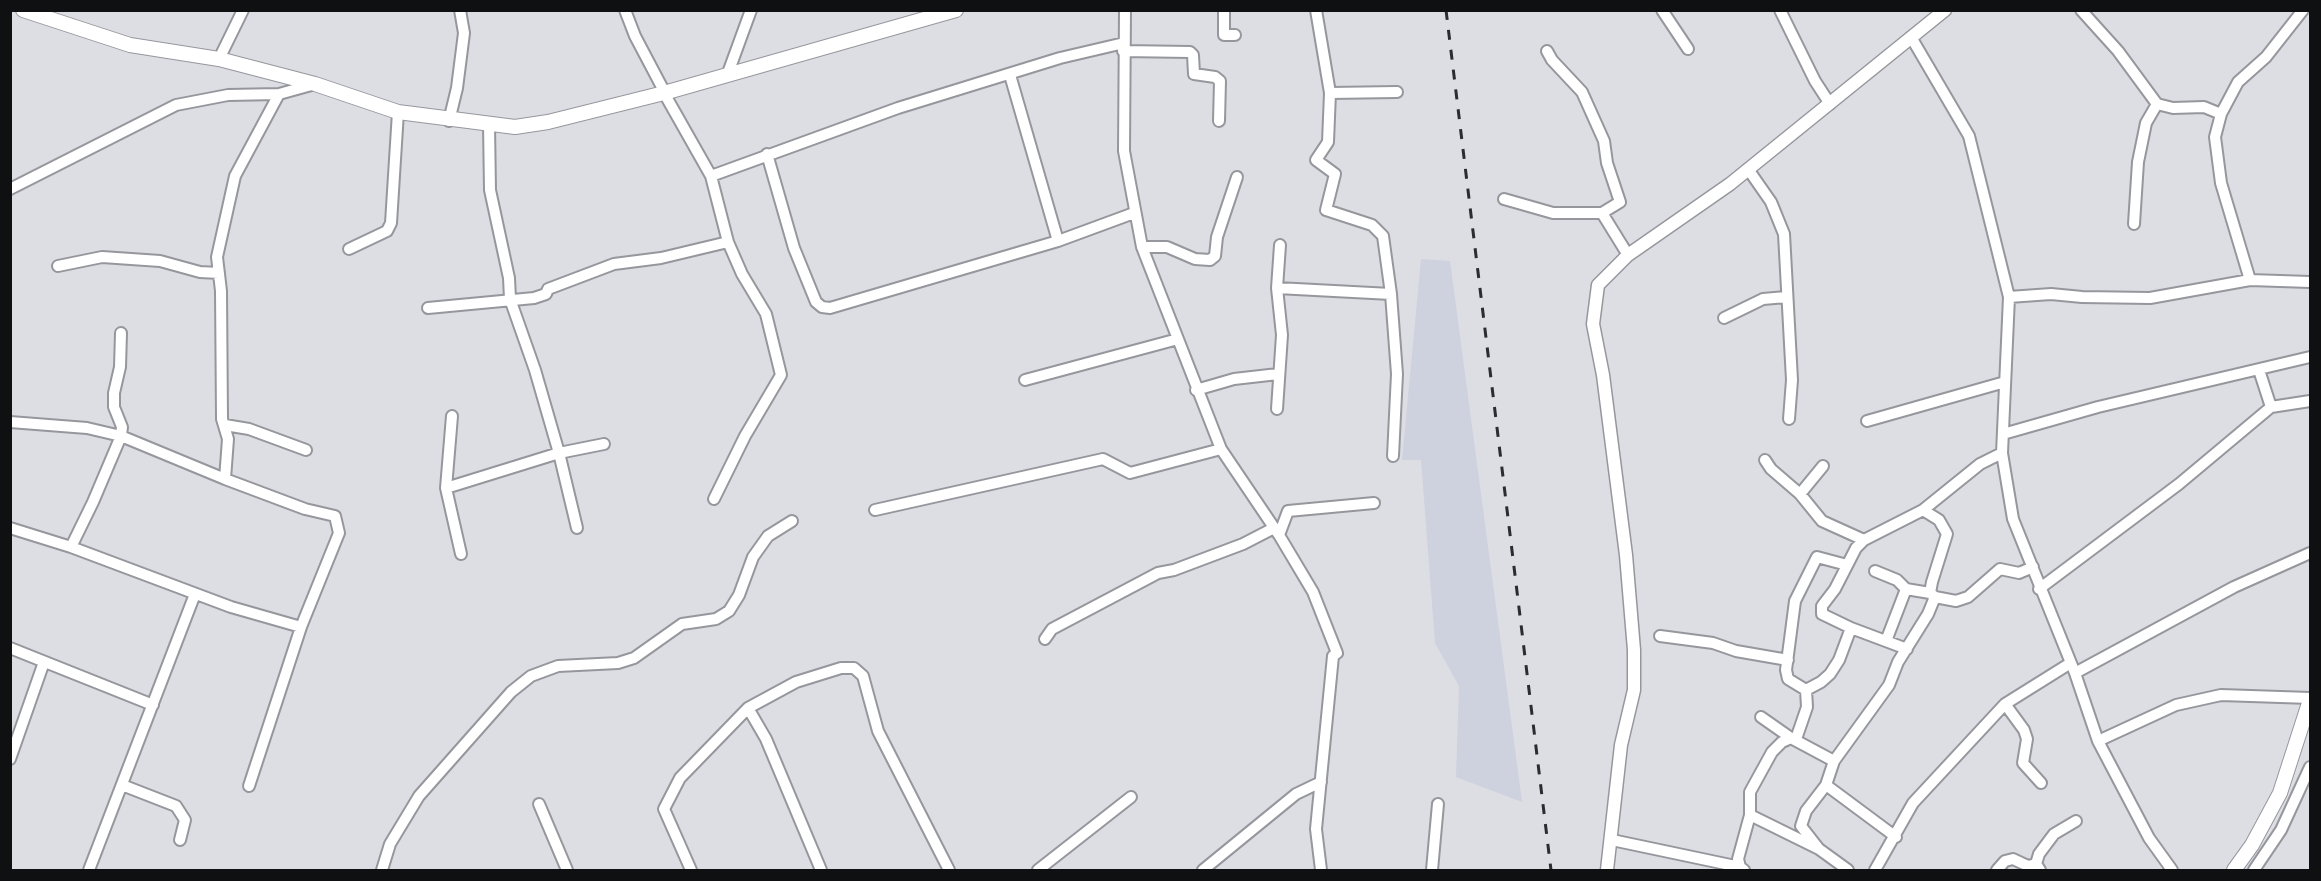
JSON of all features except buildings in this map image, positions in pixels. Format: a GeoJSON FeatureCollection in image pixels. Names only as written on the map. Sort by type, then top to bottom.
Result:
{"type":"FeatureCollection","features":[{"type":"Feature","properties":{"kind":"main road"},"geometry":{"type":"LineString","coordinates":[[23,10],[130,45],[219,59],[315,84],[398,112],[449,121],[515,127],[548,122],[664,92],[920,16],[956,10]]}},
{"type":"Feature","properties":{"kind":"main road"},"geometry":{"type":"LineString","coordinates":[[2234,870],[2252,845],[2280,793],[2310,699]]}},
{"type":"Feature","properties":{"kind":"street"},"geometry":{"type":"LineString","coordinates":[[219,59],[243,10]]}},
{"type":"Feature","properties":{"kind":"street"},"geometry":{"type":"LineString","coordinates":[[449,121],[457,88],[464,33],[460,10]]}},
{"type":"Feature","properties":{"kind":"street"},"geometry":{"type":"LineString","coordinates":[[625,10],[635,36],[664,92],[711,176],[728,242],[742,274],[766,314],[781,375],[745,436],[714,499]]}},
{"type":"Feature","properties":{"kind":"street"},"geometry":{"type":"LineString","coordinates":[[728,73],[751,10]]}},
{"type":"Feature","properties":{"kind":"street"},"geometry":{"type":"LineString","coordinates":[[1125,10],[1124,151],[1142,247],[1221,449],[1277,532],[1313,592],[1337,653],[1333,656],[1316,829],[1315,870]]}},
{"type":"Feature","properties":{"kind":"street"},"geometry":{"type":"LineString","coordinates":[[1224,10],[1224,35],[1235,35]]}},
{"type":"Feature","properties":{"kind":"street"},"geometry":{"type":"LineString","coordinates":[[1316,10],[1330,93],[1328,142],[1316,160],[1335,174],[1326,210],[1372,225],[1383,236],[1391,294],[1397,374],[1394,456]]}},
{"type":"Feature","properties":{"kind":"street"},"geometry":{"type":"LineString","coordinates":[[1662,10],[1688,49]]}},
{"type":"Feature","properties":{"kind":"street"},"geometry":{"type":"LineString","coordinates":[[1780,10],[1810,72],[1830,104]]}},
{"type":"Feature","properties":{"kind":"street"},"geometry":{"type":"LineString","coordinates":[[1607,870],[1621,745],[1634,690],[1634,650],[1603,375],[1593,324],[1598,285],[1628,255],[1748,169],[1945,10]]}},
{"type":"Feature","properties":{"kind":"street"},"geometry":{"type":"LineString","coordinates":[[2081,10],[2118,51],[2157,104],[2173,108],[2204,107],[2221,114]]}},
{"type":"Feature","properties":{"kind":"street"},"geometry":{"type":"LineString","coordinates":[[2250,280],[2221,183],[2214,146],[2221,114],[2238,82],[2274,49],[2302,10]]}},
{"type":"Feature","properties":{"kind":"street"},"geometry":{"type":"LineString","coordinates":[[1911,38],[1970,136],[2008,297],[2002,453],[2013,519],[2072,668],[2098,741],[2149,838],[2172,870]]}},
{"type":"Feature","properties":{"kind":"street"},"geometry":{"type":"LineString","coordinates":[[711,176],[898,108],[1010,75],[1124,47],[1190,52],[1193,55],[1194,74],[1215,77],[1220,81],[1219,121]]}},
{"type":"Feature","properties":{"kind":"street"},"geometry":{"type":"LineString","coordinates":[[1504,199],[1553,213],[1602,213],[1620,202],[1607,163],[1604,141],[1582,92],[1552,60],[1547,51]]}},
{"type":"Feature","properties":{"kind":"street"},"geometry":{"type":"LineString","coordinates":[[1010,75],[1058,241]]}},
{"type":"Feature","properties":{"kind":"street"},"geometry":{"type":"LineString","coordinates":[[10,189],[176,105],[228,95],[279,94],[315,84]]}},
{"type":"Feature","properties":{"kind":"street"},"geometry":{"type":"LineString","coordinates":[[1330,93],[1397,92]]}},
{"type":"Feature","properties":{"kind":"street"},"geometry":{"type":"LineString","coordinates":[[225,479],[228,439],[225,425],[217,257],[235,176],[279,94]]}},
{"type":"Feature","properties":{"kind":"street"},"geometry":{"type":"LineString","coordinates":[[2134,224],[2138,162],[2146,123],[2157,104]]}},
{"type":"Feature","properties":{"kind":"street"},"geometry":{"type":"LineString","coordinates":[[349,249],[387,231],[391,223],[398,112]]}},
{"type":"Feature","properties":{"kind":"street"},"geometry":{"type":"LineString","coordinates":[[489,125],[490,190],[509,278],[510,299],[559,453],[576,528]]}},
{"type":"Feature","properties":{"kind":"street"},"geometry":{"type":"LineString","coordinates":[[767,154],[794,248],[816,302],[822,307],[830,308],[1058,241],[1134,213]]}},
{"type":"Feature","properties":{"kind":"street"},"geometry":{"type":"LineString","coordinates":[[1748,169],[1771,202],[1784,234],[1792,380],[1789,419]]}},
{"type":"Feature","properties":{"kind":"street"},"geometry":{"type":"LineString","coordinates":[[1142,247],[1167,247],[1195,259],[1210,260],[1215,256],[1217,237],[1237,177]]}},
{"type":"Feature","properties":{"kind":"street"},"geometry":{"type":"LineString","coordinates":[[1602,213],[1628,255]]}},
{"type":"Feature","properties":{"kind":"street"},"geometry":{"type":"LineString","coordinates":[[428,308],[539,297],[546,294],[548,289],[614,264],[661,258],[728,242]]}},
{"type":"Feature","properties":{"kind":"street"},"geometry":{"type":"LineString","coordinates":[[1277,409],[1282,335],[1277,288],[1280,245]]}},
{"type":"Feature","properties":{"kind":"street"},"geometry":{"type":"LineString","coordinates":[[58,267],[102,257],[160,261],[200,272],[219,273]]}},
{"type":"Feature","properties":{"kind":"street"},"geometry":{"type":"LineString","coordinates":[[2008,297],[2051,294],[2150,298],[2250,280],[2310,282]]}},
{"type":"Feature","properties":{"kind":"street"},"geometry":{"type":"LineString","coordinates":[[1277,288],[1391,294]]}},
{"type":"Feature","properties":{"kind":"street"},"geometry":{"type":"LineString","coordinates":[[1724,318],[1763,299],[1786,297]]}},
{"type":"Feature","properties":{"kind":"street"},"geometry":{"type":"LineString","coordinates":[[70,547],[93,502],[121,436],[122,427],[114,406],[114,393],[120,367],[121,333]]}},
{"type":"Feature","properties":{"kind":"street"},"geometry":{"type":"LineString","coordinates":[[1024,380],[1178,339]]}},
{"type":"Feature","properties":{"kind":"street"},"geometry":{"type":"LineString","coordinates":[[2003,434],[2098,407],[2310,357]]}},
{"type":"Feature","properties":{"kind":"street"},"geometry":{"type":"LineString","coordinates":[[2259,370],[2271,407]]}},
{"type":"Feature","properties":{"kind":"street"},"geometry":{"type":"LineString","coordinates":[[1196,390],[1234,379],[1278,374]]}},
{"type":"Feature","properties":{"kind":"street"},"geometry":{"type":"LineString","coordinates":[[1867,421],[2005,382]]}},
{"type":"Feature","properties":{"kind":"street"},"geometry":{"type":"LineString","coordinates":[[2039,589],[2179,484],[2271,407],[2310,401]]}},
{"type":"Feature","properties":{"kind":"street"},"geometry":{"type":"LineString","coordinates":[[452,416],[446,488],[461,555]]}},
{"type":"Feature","properties":{"kind":"street"},"geometry":{"type":"LineString","coordinates":[[10,422],[87,428],[121,436],[305,509],[335,516],[339,532],[301,627],[249,786]]}},
{"type":"Feature","properties":{"kind":"street"},"geometry":{"type":"LineString","coordinates":[[225,425],[249,429],[306,450]]}},
{"type":"Feature","properties":{"kind":"street"},"geometry":{"type":"LineString","coordinates":[[446,488],[559,453],[604,444]]}},
{"type":"Feature","properties":{"kind":"street"},"geometry":{"type":"LineString","coordinates":[[875,510],[1103,459],[1130,473],[1221,449]]}},
{"type":"Feature","properties":{"kind":"street"},"geometry":{"type":"LineString","coordinates":[[1907,649],[1851,628],[1822,614],[1822,606],[1856,548],[1864,540],[1923,510],[1980,464],[2002,453]]}},
{"type":"Feature","properties":{"kind":"street"},"geometry":{"type":"LineString","coordinates":[[1766,460],[1771,469],[1800,495],[1822,521],[1864,540]]}},
{"type":"Feature","properties":{"kind":"street"},"geometry":{"type":"LineString","coordinates":[[1800,495],[1823,466]]}},
{"type":"Feature","properties":{"kind":"street"},"geometry":{"type":"LineString","coordinates":[[1045,639],[1052,629],[1158,573],[1174,570],[1277,532],[1288,511],[1374,503]]}},
{"type":"Feature","properties":{"kind":"street"},"geometry":{"type":"LineString","coordinates":[[1819,849],[1802,826],[1806,812],[1826,785],[1834,761],[1874,709],[1933,595],[1947,534],[1939,520],[1923,510]]}},
{"type":"Feature","properties":{"kind":"street"},"geometry":{"type":"LineString","coordinates":[[382,870],[390,844],[419,796],[511,692],[531,676],[558,666],[618,663],[634,658],[682,624],[716,619],[729,611],[739,595],[753,557],[768,537],[792,521]]}},
{"type":"Feature","properties":{"kind":"street"},"geometry":{"type":"LineString","coordinates":[[10,528],[70,547],[195,594],[301,627]]}},
{"type":"Feature","properties":{"kind":"street"},"geometry":{"type":"LineString","coordinates":[[1875,870],[1896,837],[1913,803],[2005,704],[2234,587],[2310,553]]}},
{"type":"Feature","properties":{"kind":"street"},"geometry":{"type":"LineString","coordinates":[[1806,690],[1788,679],[1795,600],[1817,556],[1847,565]]}},
{"type":"Feature","properties":{"kind":"street"},"geometry":{"type":"LineString","coordinates":[[1875,571],[1897,580],[1906,589],[1956,601],[1968,597],[2000,569],[2019,573],[2033,567]]}},
{"type":"Feature","properties":{"kind":"street"},"geometry":{"type":"LineString","coordinates":[[1886,641],[1906,589]]}},
{"type":"Feature","properties":{"kind":"street"},"geometry":{"type":"LineString","coordinates":[[89,870],[195,594]]}},
{"type":"Feature","properties":{"kind":"street"},"geometry":{"type":"LineString","coordinates":[[1806,690],[1830,674],[1839,660],[1851,628]]}},
{"type":"Feature","properties":{"kind":"street"},"geometry":{"type":"LineString","coordinates":[[1660,636],[1713,644],[1736,651],[1788,660]]}},
{"type":"Feature","properties":{"kind":"street"},"geometry":{"type":"LineString","coordinates":[[10,648],[153,705]]}},
{"type":"Feature","properties":{"kind":"street"},"geometry":{"type":"LineString","coordinates":[[10,759],[44,662]]}},
{"type":"Feature","properties":{"kind":"street"},"geometry":{"type":"LineString","coordinates":[[691,870],[664,809],[680,777],[748,708],[796,682],[841,668],[854,668],[863,676],[878,731],[948,870]]}},
{"type":"Feature","properties":{"kind":"street"},"geometry":{"type":"LineString","coordinates":[[1742,869],[1738,859],[1750,815],[1750,792],[1772,752],[1782,742],[1793,738],[1806,712],[1806,690]]}},
{"type":"Feature","properties":{"kind":"street"},"geometry":{"type":"LineString","coordinates":[[2098,741],[2176,705],[2221,695],[2310,699]]}},
{"type":"Feature","properties":{"kind":"street"},"geometry":{"type":"LineString","coordinates":[[2005,704],[2024,730],[2027,740],[2023,763],[2041,783]]}},
{"type":"Feature","properties":{"kind":"street"},"geometry":{"type":"LineString","coordinates":[[748,708],[766,739],[821,870]]}},
{"type":"Feature","properties":{"kind":"street"},"geometry":{"type":"LineString","coordinates":[[1761,717],[1834,761]]}},
{"type":"Feature","properties":{"kind":"street"},"geometry":{"type":"LineString","coordinates":[[2254,870],[2281,830],[2310,767]]}},
{"type":"Feature","properties":{"kind":"street"},"geometry":{"type":"LineString","coordinates":[[1203,870],[1296,794],[1321,782]]}},
{"type":"Feature","properties":{"kind":"street"},"geometry":{"type":"LineString","coordinates":[[122,785],[176,806],[185,820],[180,840]]}},
{"type":"Feature","properties":{"kind":"street"},"geometry":{"type":"LineString","coordinates":[[1826,785],[1896,837]]}},
{"type":"Feature","properties":{"kind":"street"},"geometry":{"type":"LineString","coordinates":[[2280,793],[2295,801]]}},
{"type":"Feature","properties":{"kind":"street"},"geometry":{"type":"LineString","coordinates":[[1038,870],[1131,797]]}},
{"type":"Feature","properties":{"kind":"street"},"geometry":{"type":"LineString","coordinates":[[539,804],[567,870]]}},
{"type":"Feature","properties":{"kind":"street"},"geometry":{"type":"LineString","coordinates":[[1432,870],[1438,804]]}},
{"type":"Feature","properties":{"kind":"street"},"geometry":{"type":"LineString","coordinates":[[1750,815],[1819,849],[1848,870]]}},
{"type":"Feature","properties":{"kind":"street"},"geometry":{"type":"LineString","coordinates":[[1996,870],[2006,861],[2013,859],[2028,866],[2038,867],[2039,854],[2054,834],[2076,821]]}},
{"type":"Feature","properties":{"kind":"street"},"geometry":{"type":"LineString","coordinates":[[1316,829],[1321,870]]}},
{"type":"Feature","properties":{"kind":"street"},"geometry":{"type":"LineString","coordinates":[[1316,829],[1328,870]]}},
{"type":"Feature","properties":{"kind":"street"},"geometry":{"type":"LineString","coordinates":[[1612,840],[1742,869]]}},
{"type":"Feature","properties":{"kind":"shaded area"},"geometry":{"type":"Polygon","coordinates":[[[1421,259],[1450,261],[1522,802],[1456,777],[1459,686],[1435,643],[1421,460],[1402,460],[1421,259]]]}},
{"type":"Feature","properties":{"kind":"railway"},"geometry":{"type":"LineString","coordinates":[[1446,10],[1551,870]]}}]}
